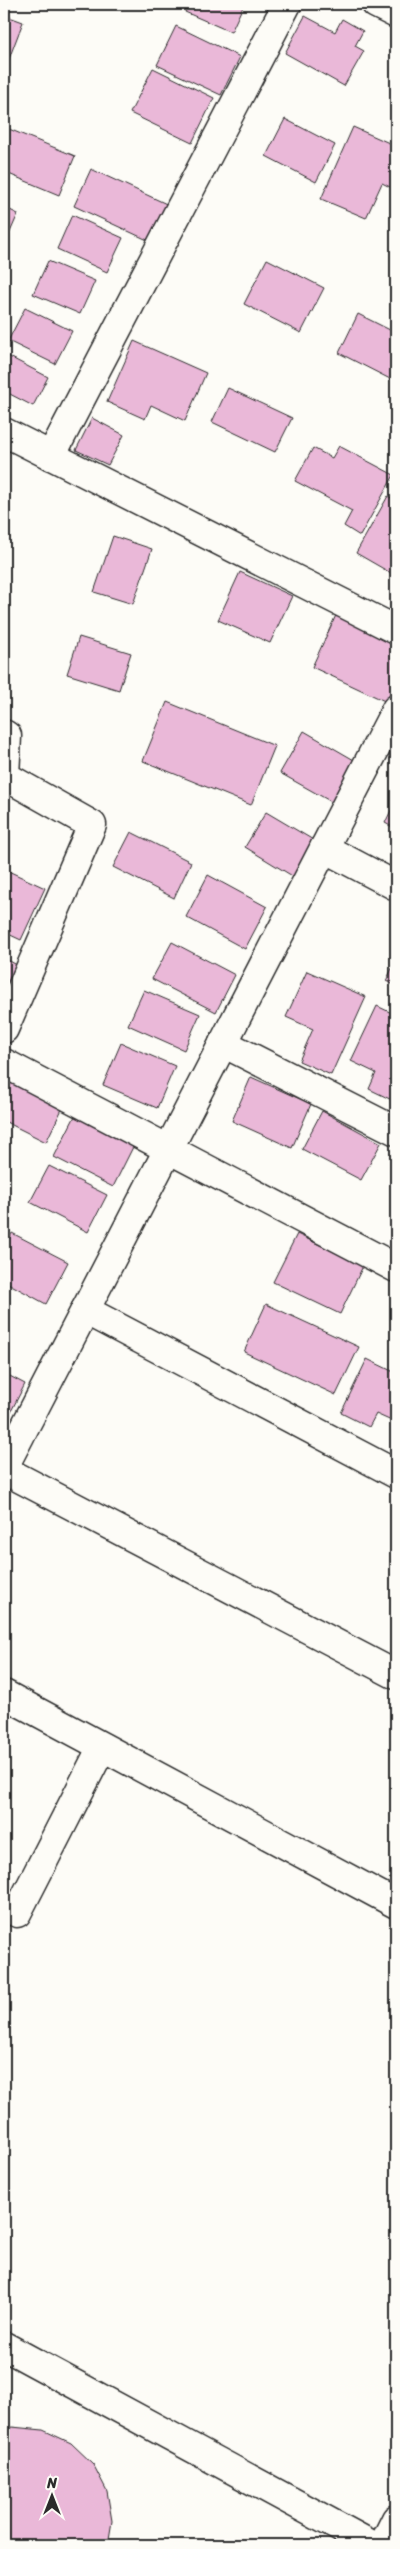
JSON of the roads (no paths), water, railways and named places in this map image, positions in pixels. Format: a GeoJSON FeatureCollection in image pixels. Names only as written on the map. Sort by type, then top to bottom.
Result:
{"type":"FeatureCollection","features":[{"type":"Feature","properties":{"kind":"street"},"geometry":{"type":"LineString","coordinates":[[51,456],[287,4]]}},
{"type":"Feature","properties":{"kind":"street"},"geometry":{"type":"LineString","coordinates":[[376,4],[396,14]]}},
{"type":"Feature","properties":{"kind":"street"},"geometry":{"type":"LineString","coordinates":[[4,432],[396,630]]}},
{"type":"Feature","properties":{"kind":"street"},"geometry":{"type":"LineString","coordinates":[[396,709],[4,1469],[396,1676]]}},
{"type":"Feature","properties":{"kind":"street"},"geometry":{"type":"LineString","coordinates":[[4,734],[7,736],[5,776],[92,825],[4,1030]]}},
{"type":"Feature","properties":{"kind":"street"},"geometry":{"type":"LineString","coordinates":[[324,848],[396,886]]}},
{"type":"Feature","properties":{"kind":"street"},"geometry":{"type":"LineString","coordinates":[[223,1043],[396,1131]]}},
{"type":"Feature","properties":{"kind":"street"},"geometry":{"type":"LineString","coordinates":[[4,1063],[396,1268]]}},
{"type":"Feature","properties":{"kind":"street"},"geometry":{"type":"LineString","coordinates":[[85,1310],[396,1474]]}},
{"type":"Feature","properties":{"kind":"street"},"geometry":{"type":"LineString","coordinates":[[4,1694],[396,1904]]}},
{"type":"Feature","properties":{"kind":"street"},"geometry":{"type":"LineString","coordinates":[[17,1913],[102,1747]]}},
{"type":"Feature","properties":{"kind":"street"},"geometry":{"type":"LineString","coordinates":[[4,2346],[381,2545],[396,2519]]}}]}
